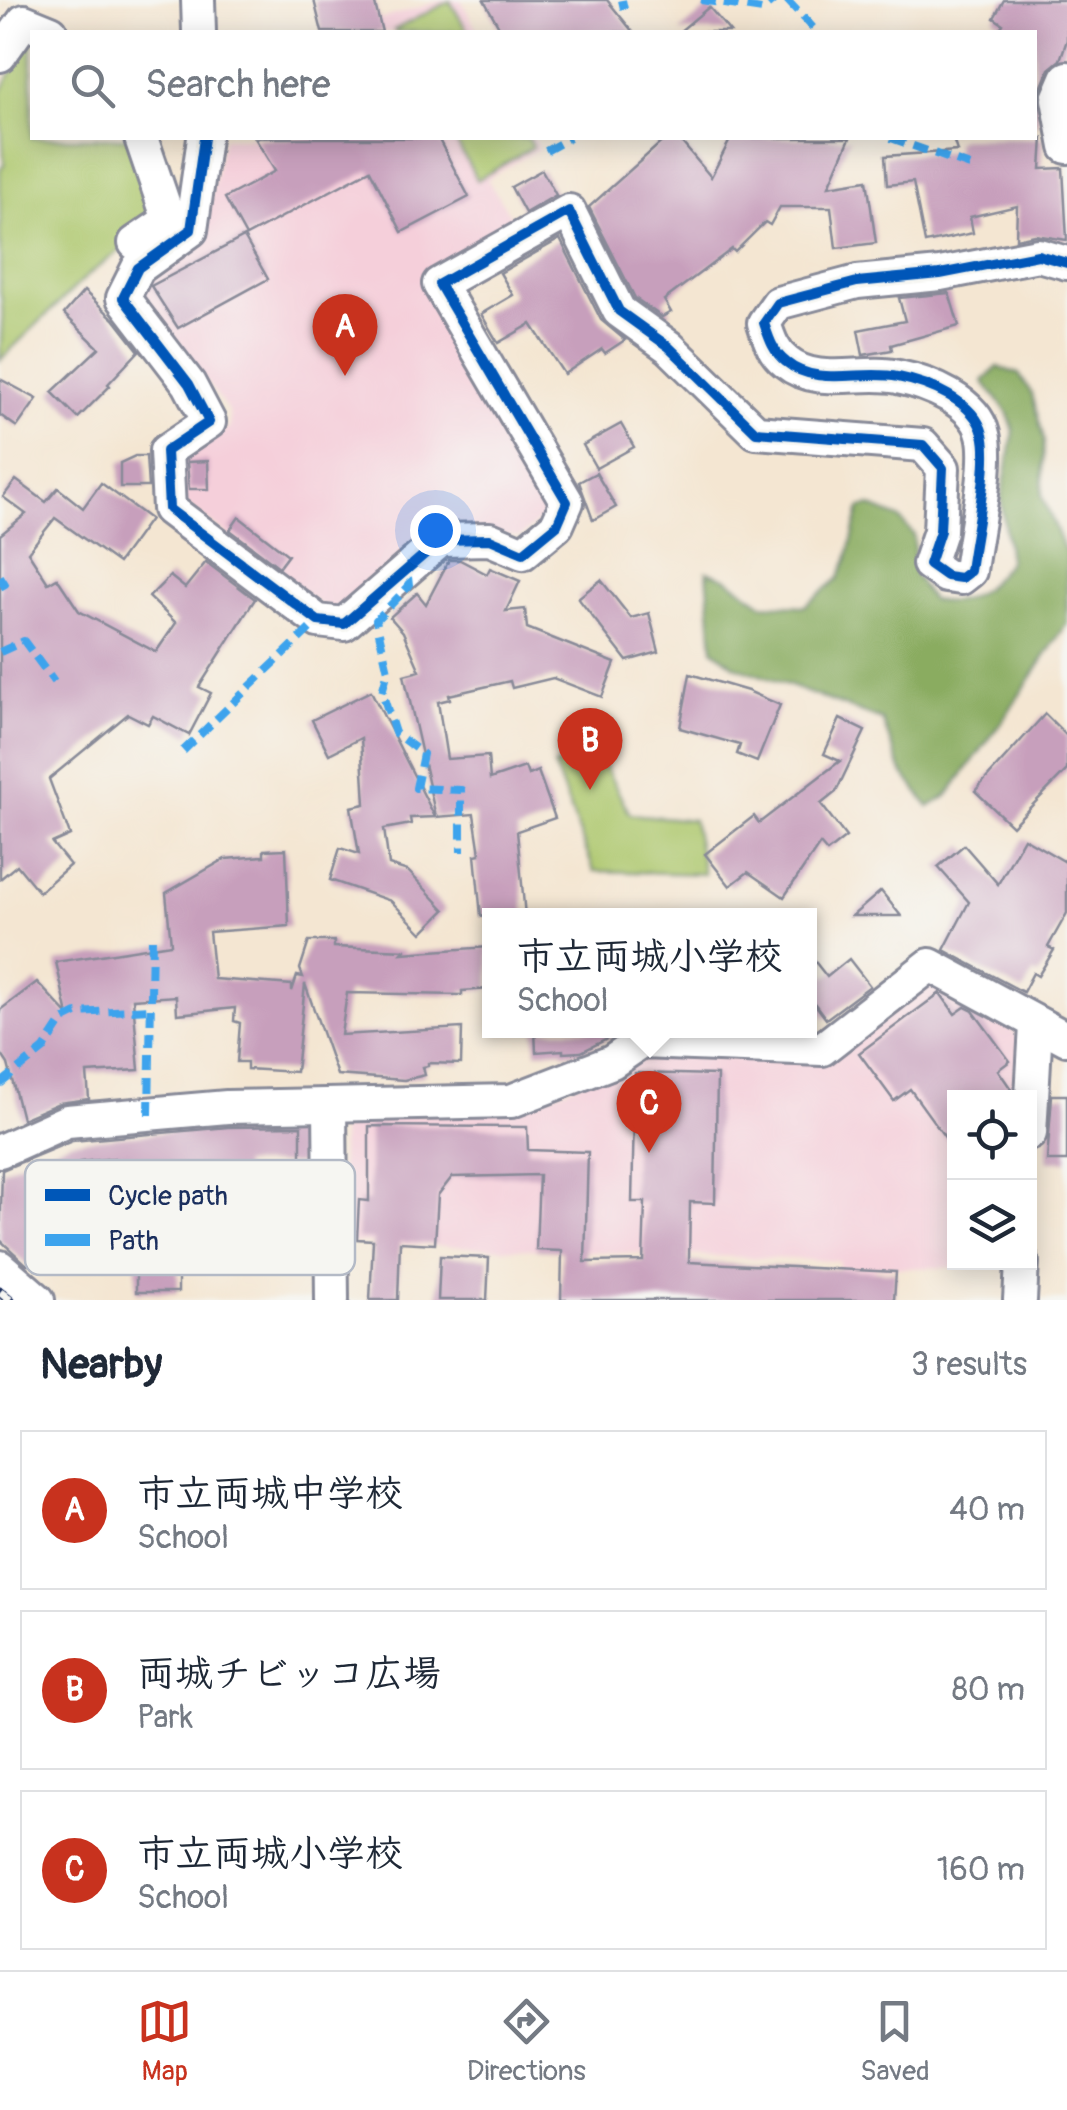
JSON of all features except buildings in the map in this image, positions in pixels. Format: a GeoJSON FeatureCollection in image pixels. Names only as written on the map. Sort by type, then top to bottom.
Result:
{"type":"FeatureCollection","features":[{"type":"Feature","properties":{"kind":"street"},"geometry":{"type":"LineString","coordinates":[[198,0],[199,30]]}},
{"type":"Feature","properties":{"kind":"street"},"geometry":{"type":"LineString","coordinates":[[0,55],[24,21],[46,30]]}},
{"type":"Feature","properties":{"kind":"street"},"geometry":{"type":"LineString","coordinates":[[1067,78],[1058,98],[1067,147]]}},
{"type":"Feature","properties":{"kind":"street"},"geometry":{"type":"LineString","coordinates":[[138,268],[135,242],[169,220],[142,140]]}},
{"type":"Feature","properties":{"kind":"street"},"geometry":{"type":"LineString","coordinates":[[204,140],[192,230],[138,268],[122,298],[188,384],[209,422],[166,451],[169,509],[318,621],[344,624],[441,540],[490,539],[523,553],[557,525],[567,502],[439,284],[568,211],[619,311],[669,346],[756,432],[922,445],[943,468],[940,531],[930,564],[946,576],[961,578],[970,571],[984,461],[983,432],[971,414],[954,398],[897,376],[814,375],[788,364],[772,347],[764,323],[778,303],[857,282],[940,274],[1038,255],[1067,263]]}},
{"type":"Feature","properties":{"kind":"street"},"geometry":{"type":"LineString","coordinates":[[0,1152],[67,1121],[227,1107],[510,1101],[612,1062],[641,1042],[822,1049],[930,965],[1067,1039]]}},
{"type":"Feature","properties":{"kind":"street"},"geometry":{"type":"LineString","coordinates":[[1032,1090],[1036,1025]]}},
{"type":"Feature","properties":{"kind":"street"},"geometry":{"type":"LineString","coordinates":[[330,1106],[331,1160]]}},
{"type":"Feature","properties":{"kind":"street"},"geometry":{"type":"LineString","coordinates":[[0,1267],[38,1300]]}},
{"type":"Feature","properties":{"kind":"street"},"geometry":{"type":"LineString","coordinates":[[1020,1300],[1022,1270]]}},
{"type":"Feature","properties":{"kind":"street"},"geometry":{"type":"LineString","coordinates":[[332,1275],[332,1300]]}},
{"type":"Feature","properties":{"kind":"shaded area"},"geometry":{"type":"Polygon","coordinates":[[[444,0],[461,0],[477,30],[346,30],[444,0]]]}},
{"type":"Feature","properties":{"kind":"shaded area"},"geometry":{"type":"Polygon","coordinates":[[[223,140],[534,140],[539,149],[487,179],[519,229],[429,274],[561,502],[520,537],[451,530],[348,612],[329,611],[179,499],[178,455],[230,427],[229,412],[175,339],[139,308],[144,275],[206,222],[223,140]]]}},
{"type":"Feature","properties":{"kind":"shaded area"},"geometry":{"type":"Polygon","coordinates":[[[937,980],[1006,1022],[1020,1040],[1019,1090],[947,1090],[947,1267],[875,1268],[874,1300],[839,1300],[839,1261],[355,1243],[355,1160],[341,1160],[341,1129],[353,1117],[515,1111],[645,1054],[814,1061],[937,980]]]}},
{"type":"Feature","properties":{"kind":"green space"},"geometry":{"type":"Polygon","coordinates":[[[450,1],[467,30],[394,30],[450,1]]]}},
{"type":"Feature","properties":{"kind":"green space"},"geometry":{"type":"Polygon","coordinates":[[[30,40],[30,140],[137,140],[164,217],[88,275],[0,360],[0,168],[4,165],[0,94],[30,40]]]}},
{"type":"Feature","properties":{"kind":"green space"},"geometry":{"type":"Polygon","coordinates":[[[455,140],[529,140],[533,147],[477,180],[455,140]]]}},
{"type":"Feature","properties":{"kind":"green space"},"geometry":{"type":"Polygon","coordinates":[[[998,367],[1019,374],[1032,394],[1044,440],[1042,496],[1067,555],[1067,623],[947,796],[929,807],[901,770],[882,720],[735,666],[713,649],[707,571],[726,578],[763,604],[805,606],[838,579],[860,508],[870,506],[899,518],[914,535],[915,576],[931,600],[956,601],[976,594],[1009,561],[1001,498],[1014,431],[1007,412],[983,381],[998,367]]]}},
{"type":"Feature","properties":{"kind":"green space"},"geometry":{"type":"Polygon","coordinates":[[[596,750],[630,814],[693,820],[704,874],[594,871],[554,766],[596,750]]]}},
{"type":"Feature","properties":{"kind":"railway"},"geometry":{"type":"LineString","coordinates":[[0,1292],[10,1300]]}},
{"type":"Feature","properties":{"kind":"marked path"},"geometry":{"type":"LineString","coordinates":[[622,0],[624,9]]}},
{"type":"Feature","properties":{"kind":"marked path"},"geometry":{"type":"LineString","coordinates":[[701,0],[762,10],[774,0]]}},
{"type":"Feature","properties":{"kind":"marked path"},"geometry":{"type":"LineString","coordinates":[[787,0],[815,30]]}},
{"type":"Feature","properties":{"kind":"marked path"},"geometry":{"type":"LineString","coordinates":[[546,151],[566,140]]}},
{"type":"Feature","properties":{"kind":"marked path"},"geometry":{"type":"LineString","coordinates":[[897,140],[970,166]]}},
{"type":"Feature","properties":{"kind":"marked path"},"geometry":{"type":"LineString","coordinates":[[0,576],[5,584],[0,587]]}},
{"type":"Feature","properties":{"kind":"marked path"},"geometry":{"type":"LineString","coordinates":[[408,577],[409,586],[376,620],[388,671],[382,692],[395,733],[423,754],[416,788],[461,790],[461,852]]}},
{"type":"Feature","properties":{"kind":"marked path"},"geometry":{"type":"LineString","coordinates":[[183,751],[318,621]]}},
{"type":"Feature","properties":{"kind":"marked path"},"geometry":{"type":"LineString","coordinates":[[0,652],[24,641],[54,682]]}},
{"type":"Feature","properties":{"kind":"marked path"},"geometry":{"type":"LineString","coordinates":[[149,1115],[152,936]]}},
{"type":"Feature","properties":{"kind":"marked path"},"geometry":{"type":"LineString","coordinates":[[0,1084],[44,1049],[63,1020],[77,1013],[151,1009]]}},
{"type":"Feature","properties":{"kind":"cycle path"},"geometry":{"type":"LineString","coordinates":[[204,140],[191,230],[138,268],[123,298],[189,384],[209,422],[166,451],[169,509],[318,621],[344,624],[441,540],[490,539],[523,553],[557,525],[567,502],[439,284],[569,211],[619,311],[669,347],[756,432],[923,445],[943,468],[940,531],[929,564],[946,576],[961,578],[970,571],[985,463],[983,434],[971,412],[949,395],[910,380],[884,375],[826,376],[798,370],[778,354],[764,323],[778,303],[857,282],[940,274],[1038,255],[1067,263]]}},
{"type":"Feature","properties":{"kind":"place","name":"市立両城中学校"},"geometry":{"type":"Point","coordinates":[345,376]}},
{"type":"Feature","properties":{"kind":"place","name":"両城チビッコ広場"},"geometry":{"type":"Point","coordinates":[590,790]}},
{"type":"Feature","properties":{"kind":"place","name":"市立両城小学校"},"geometry":{"type":"Point","coordinates":[649,1153]}}]}
